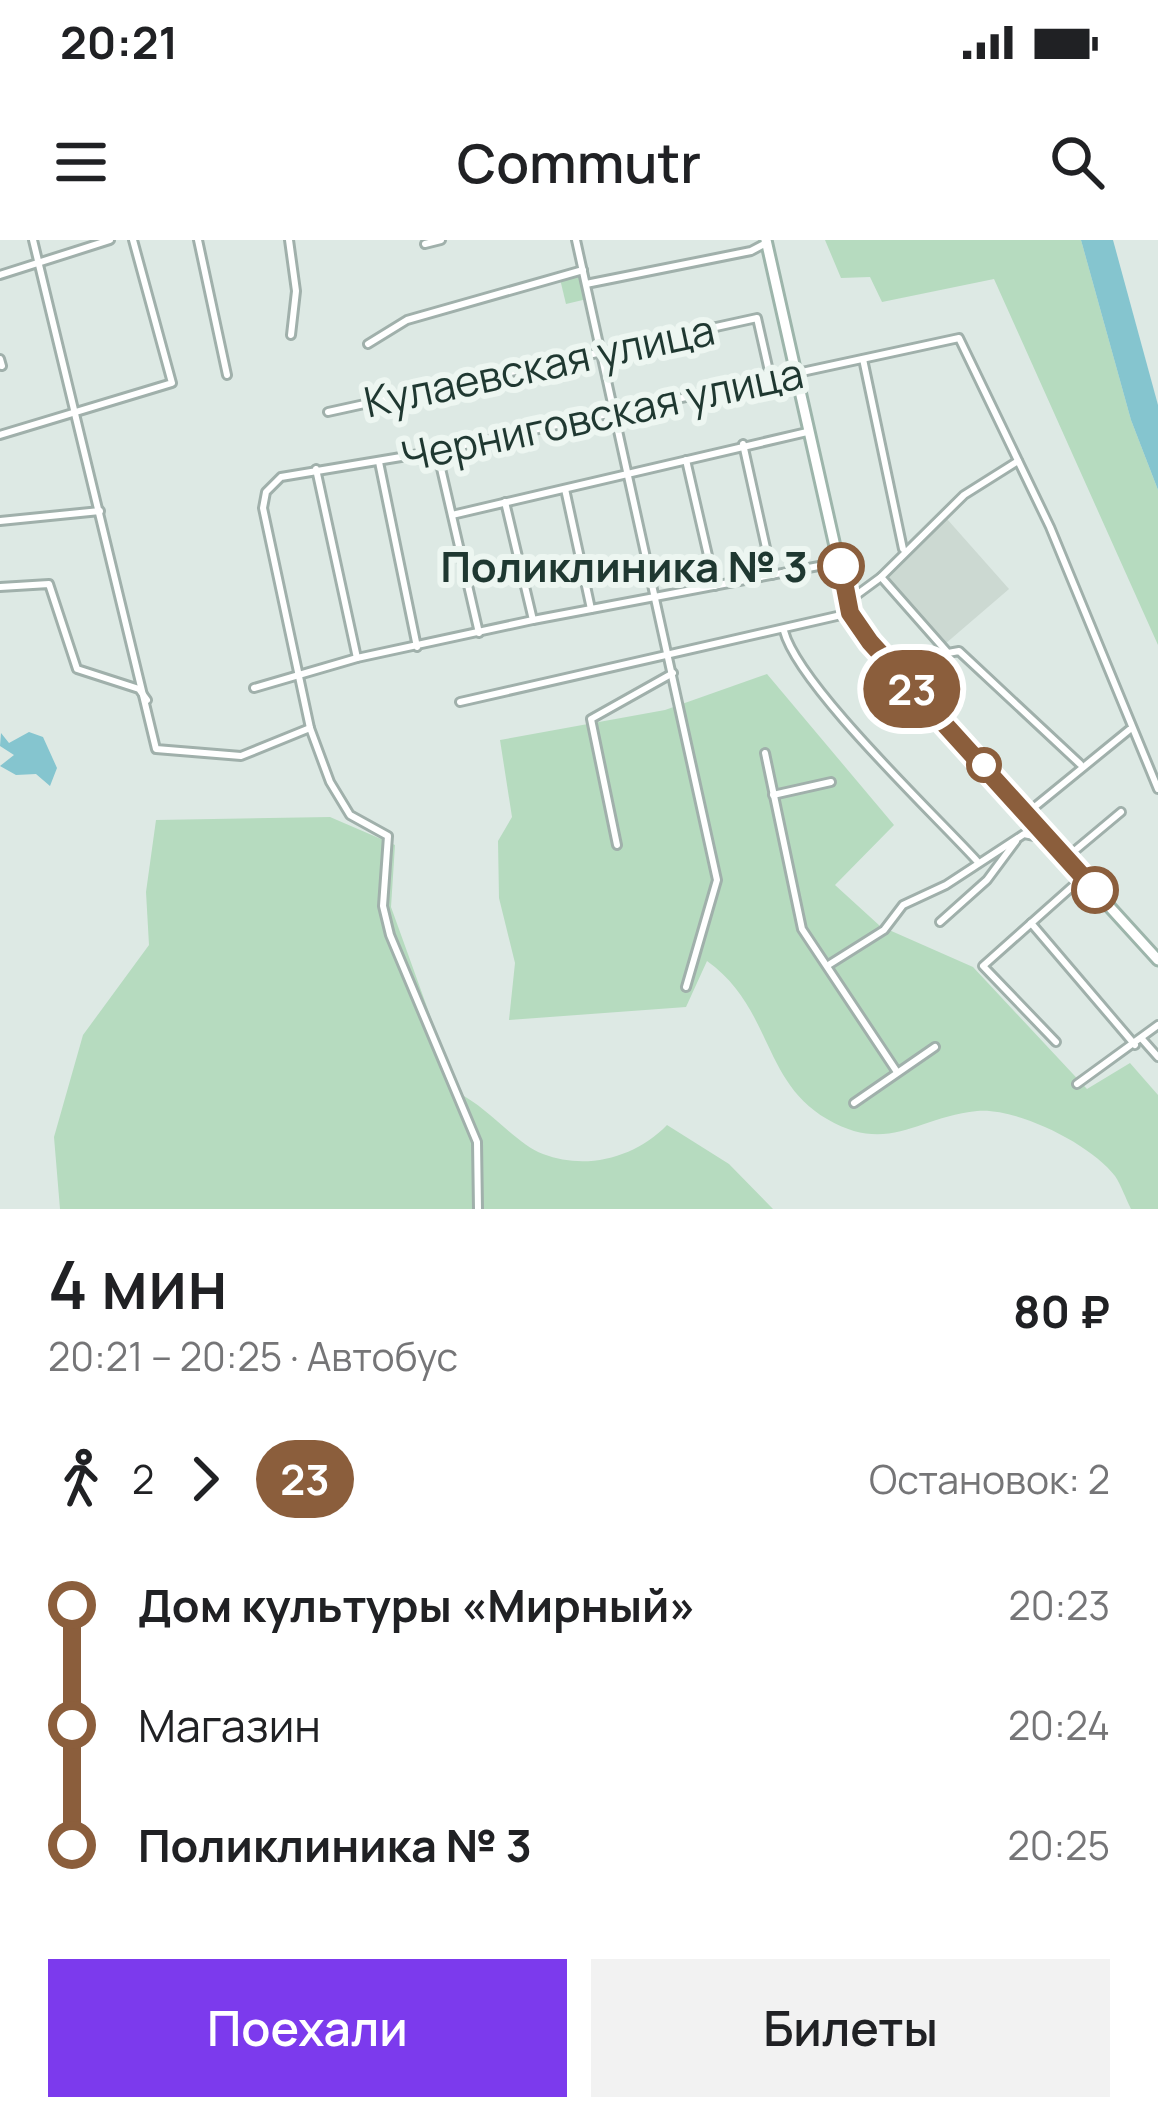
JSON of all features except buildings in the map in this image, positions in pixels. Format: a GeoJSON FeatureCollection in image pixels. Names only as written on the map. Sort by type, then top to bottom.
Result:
{"type":"FeatureCollection","features":[{"type":"Feature","properties":{"kind":"street"},"geometry":{"type":"LineString","coordinates":[[33,240],[149,703],[156,749],[202,757],[241,756],[310,728]]}},
{"type":"Feature","properties":{"kind":"street"},"geometry":{"type":"LineString","coordinates":[[0,275],[110,240]]}},
{"type":"Feature","properties":{"kind":"street"},"geometry":{"type":"LineString","coordinates":[[0,435],[172,383],[133,240]]}},
{"type":"Feature","properties":{"kind":"street"},"geometry":{"type":"LineString","coordinates":[[198,240],[227,375]]}},
{"type":"Feature","properties":{"kind":"street"},"geometry":{"type":"LineString","coordinates":[[289,240],[296,291],[291,335]]}},
{"type":"Feature","properties":{"kind":"street"},"geometry":{"type":"LineString","coordinates":[[425,244],[442,240]]}},
{"type":"Feature","properties":{"kind":"street"},"geometry":{"type":"LineString","coordinates":[[576,240],[717,880],[686,987]]}},
{"type":"Feature","properties":{"kind":"street"},"geometry":{"type":"LineString","coordinates":[[586,284],[751,251],[766,241],[849,608],[916,694],[1158,959]]}},
{"type":"Feature","properties":{"kind":"street"},"geometry":{"type":"LineString","coordinates":[[368,344],[407,320],[583,270]]}},
{"type":"Feature","properties":{"kind":"street","name":"Кулаевская улица"},"geometry":{"type":"LineString","coordinates":[[328,412],[758,318],[771,380]]}},
{"type":"Feature","properties":{"kind":"street","name":"Черниговская улица"},"geometry":{"type":"LineString","coordinates":[[301,673],[262,508],[266,492],[281,477],[436,452],[959,338],[1018,461]]}},
{"type":"Feature","properties":{"kind":"street"},"geometry":{"type":"LineString","coordinates":[[863,359],[903,550]]}},
{"type":"Feature","properties":{"kind":"street"},"geometry":{"type":"LineString","coordinates":[[452,515],[807,432]]}},
{"type":"Feature","properties":{"kind":"street"},"geometry":{"type":"LineString","coordinates":[[743,444],[772,574]]}},
{"type":"Feature","properties":{"kind":"street"},"geometry":{"type":"LineString","coordinates":[[436,452],[479,633]]}},
{"type":"Feature","properties":{"kind":"street"},"geometry":{"type":"LineString","coordinates":[[686,460],[715,586]]}},
{"type":"Feature","properties":{"kind":"street"},"geometry":{"type":"LineString","coordinates":[[379,461],[417,647]]}},
{"type":"Feature","properties":{"kind":"street"},"geometry":{"type":"LineString","coordinates":[[460,702],[669,652],[784,631],[849,608],[964,494],[1018,461],[1158,789]]}},
{"type":"Feature","properties":{"kind":"street"},"geometry":{"type":"LineString","coordinates":[[316,469],[357,658]]}},
{"type":"Feature","properties":{"kind":"street"},"geometry":{"type":"LineString","coordinates":[[565,488],[591,608]]}},
{"type":"Feature","properties":{"kind":"street"},"geometry":{"type":"LineString","coordinates":[[505,502],[532,620]]}},
{"type":"Feature","properties":{"kind":"street"},"geometry":{"type":"LineString","coordinates":[[0,521],[100,512]]}},
{"type":"Feature","properties":{"kind":"street"},"geometry":{"type":"LineString","coordinates":[[254,688],[357,658],[532,620],[840,562]]}},
{"type":"Feature","properties":{"kind":"street"},"geometry":{"type":"LineString","coordinates":[[881,577],[948,653]]}},
{"type":"Feature","properties":{"kind":"street"},"geometry":{"type":"LineString","coordinates":[[0,586],[49,584],[76,669],[139,689],[149,703]]}},
{"type":"Feature","properties":{"kind":"street"},"geometry":{"type":"LineString","coordinates":[[784,631],[789,651],[822,692],[977,861]]}},
{"type":"Feature","properties":{"kind":"street"},"geometry":{"type":"LineString","coordinates":[[916,694],[948,653],[959,651],[1080,764]]}},
{"type":"Feature","properties":{"kind":"street"},"geometry":{"type":"LineString","coordinates":[[301,673],[310,728],[337,799],[350,815],[388,836],[383,906],[428,1036],[470,1118],[478,1154],[478,1209]]}},
{"type":"Feature","properties":{"kind":"street"},"geometry":{"type":"LineString","coordinates":[[617,845],[591,719],[635,690],[673,673]]}},
{"type":"Feature","properties":{"kind":"street"},"geometry":{"type":"LineString","coordinates":[[940,922],[1000,866],[1021,836],[1028,816],[1080,764],[1130,730]]}},
{"type":"Feature","properties":{"kind":"street"},"geometry":{"type":"LineString","coordinates":[[765,753],[802,929],[897,1072]]}},
{"type":"Feature","properties":{"kind":"street"},"geometry":{"type":"LineString","coordinates":[[773,794],[831,782]]}},
{"type":"Feature","properties":{"kind":"street"},"geometry":{"type":"LineString","coordinates":[[1066,858],[1121,812]]}},
{"type":"Feature","properties":{"kind":"street"},"geometry":{"type":"LineString","coordinates":[[829,965],[884,930],[903,905],[946,885],[1021,836],[1052,842]]}},
{"type":"Feature","properties":{"kind":"street"},"geometry":{"type":"LineString","coordinates":[[1056,1042],[983,966],[1083,877]]}},
{"type":"Feature","properties":{"kind":"street"},"geometry":{"type":"LineString","coordinates":[[1031,923],[1138,1042],[1158,1057]]}},
{"type":"Feature","properties":{"kind":"street"},"geometry":{"type":"LineString","coordinates":[[1077,1084],[1158,1025]]}},
{"type":"Feature","properties":{"kind":"street"},"geometry":{"type":"LineString","coordinates":[[854,1103],[935,1047]]}},
{"type":"Feature","properties":{"kind":"shaded area"},"geometry":{"type":"Polygon","coordinates":[[[947,519],[1009,589],[945,644],[884,574],[947,519]]]}},
{"type":"Feature","properties":{"kind":"green space"},"geometry":{"type":"Polygon","coordinates":[[[825,240],[1081,240],[1131,420],[1158,490],[1158,645],[994,279],[882,302],[870,277],[841,278],[825,240]]]}},
{"type":"Feature","properties":{"kind":"green space"},"geometry":{"type":"Polygon","coordinates":[[[580,274],[587,299],[566,304],[560,279],[580,274]]]}},
{"type":"Feature","properties":{"kind":"green space"},"geometry":{"type":"Polygon","coordinates":[[[767,674],[894,825],[835,885],[880,926],[973,967],[1087,1089],[1130,1063],[1158,1095],[1158,1209],[1131,1209],[1115,1176],[1089,1152],[1052,1130],[1012,1115],[977,1111],[886,1134],[868,1134],[827,1119],[790,1085],[744,1000],[707,961],[686,1007],[509,1020],[515,963],[499,898],[498,841],[512,817],[500,740],[665,710],[767,674]]]}},
{"type":"Feature","properties":{"kind":"green space"},"geometry":{"type":"Polygon","coordinates":[[[330,817],[395,845],[391,907],[458,1093],[533,1149],[560,1159],[593,1161],[626,1153],[667,1125],[729,1164],[773,1209],[60,1209],[54,1137],[83,1035],[149,945],[146,892],[156,820],[330,817]]]}},
{"type":"Feature","properties":{"kind":"water"},"geometry":{"type":"Polygon","coordinates":[[[1081,240],[1113,240],[1158,405],[1158,490],[1131,420],[1081,240]]]}},
{"type":"Feature","properties":{"kind":"water"},"geometry":{"type":"Polygon","coordinates":[[[29,732],[43,737],[57,768],[50,786],[36,774],[16,775],[0,766],[14,755],[0,746],[1,733],[9,743],[29,732]]]}},
{"type":"Feature","properties":{"kind":"bus line","name":"23"},"geometry":{"type":"LineString","coordinates":[[841,566],[850,613],[870,642],[1095,890]]}},
{"type":"Feature","properties":{"kind":"place","name":"Поликлиника № 3"},"geometry":{"type":"Point","coordinates":[841,566]}}]}
